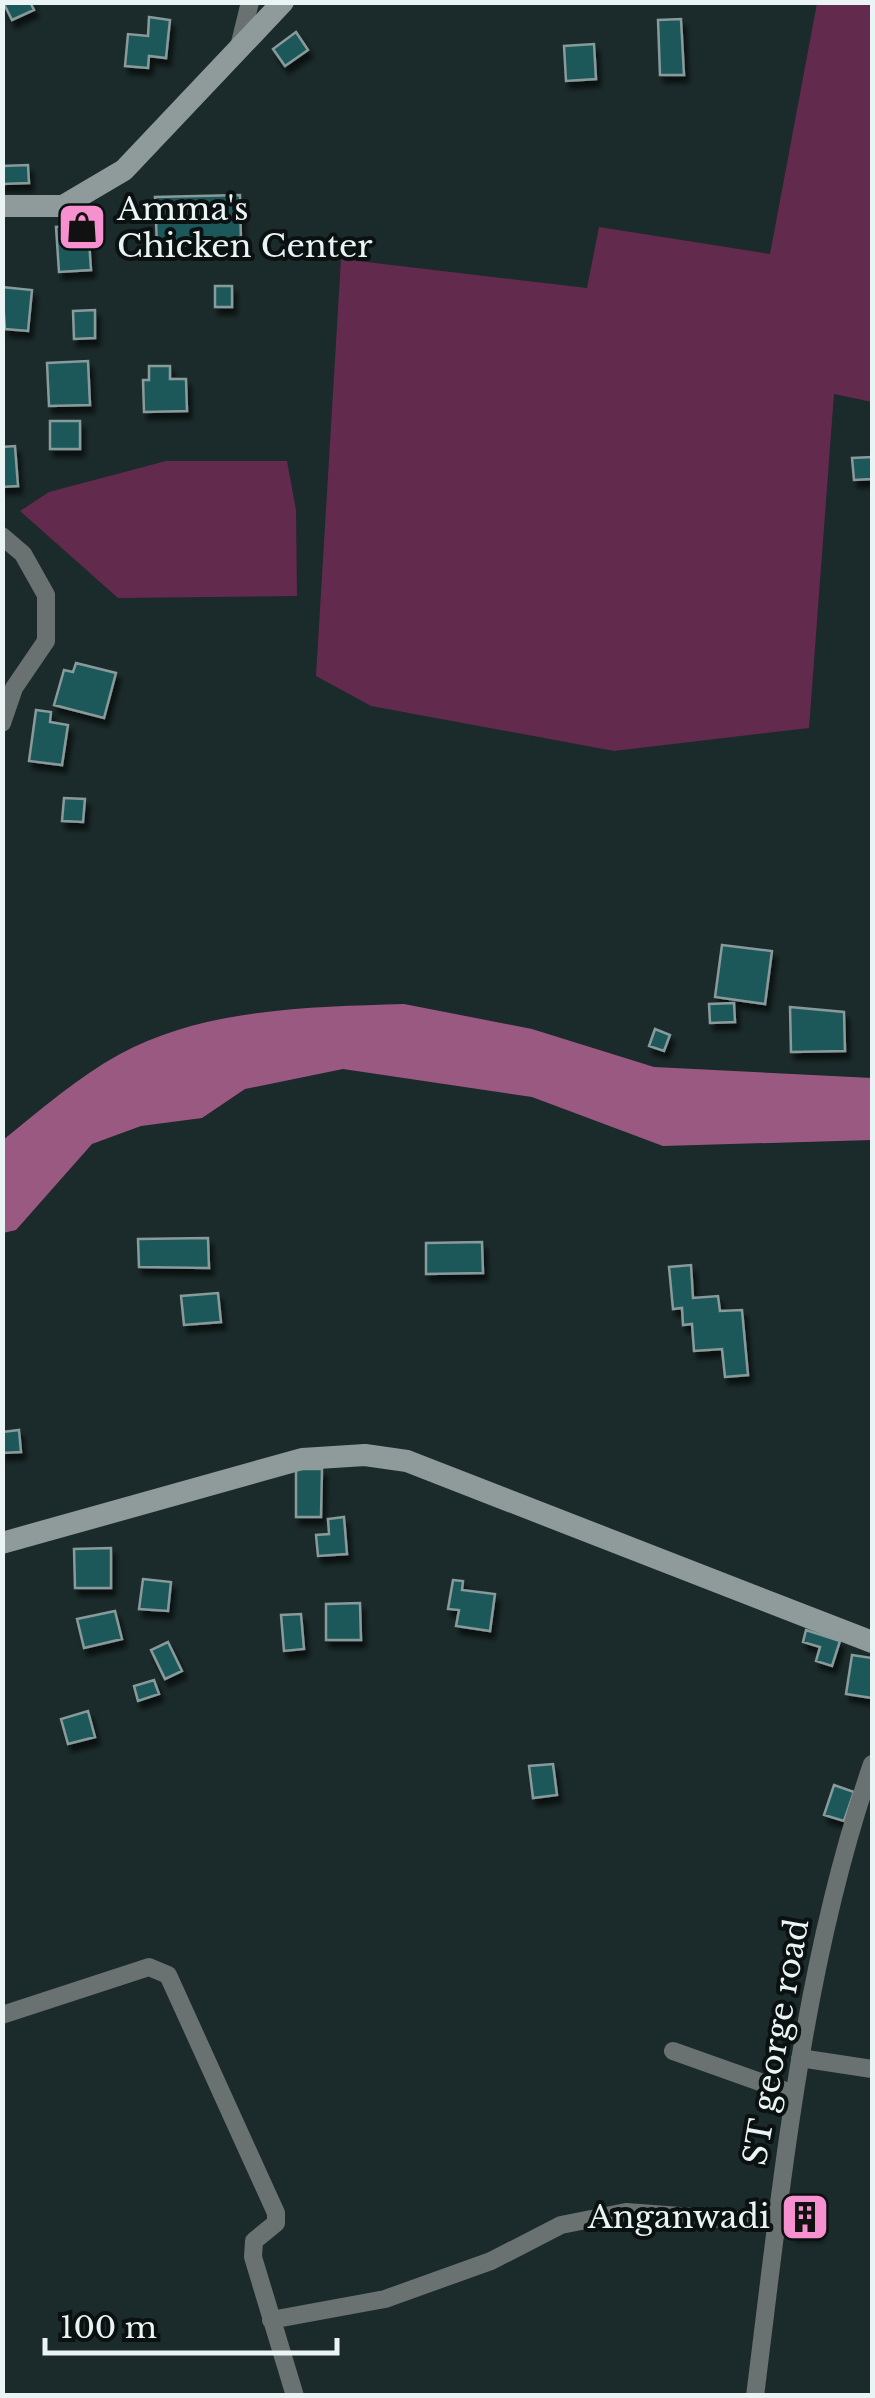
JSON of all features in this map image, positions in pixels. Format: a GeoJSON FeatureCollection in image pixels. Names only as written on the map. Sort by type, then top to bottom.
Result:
{"type":"FeatureCollection","features":[{"type":"Feature","properties":{"kind":"main road"},"geometry":{"type":"LineString","coordinates":[[2,206],[63,206],[124,170],[283,2]]}},
{"type":"Feature","properties":{"kind":"main road"},"geometry":{"type":"LineString","coordinates":[[2,1543],[274,1464],[365,1455],[421,1466],[872,1642]]}},
{"type":"Feature","properties":{"kind":"street"},"geometry":{"type":"LineString","coordinates":[[238,51],[250,2]]}},
{"type":"Feature","properties":{"kind":"street"},"geometry":{"type":"LineString","coordinates":[[2,536],[23,554],[46,596],[46,641],[14,688],[2,722]]}},
{"type":"Feature","properties":{"kind":"street","name":"ST george road"},"geometry":{"type":"LineString","coordinates":[[755,2396],[800,2058],[831,1900],[872,1764]]}},
{"type":"Feature","properties":{"kind":"street"},"geometry":{"type":"LineString","coordinates":[[2,2014],[148,1967],[168,1975],[276,2213],[276,2223],[254,2242],[252,2257],[295,2396]]}},
{"type":"Feature","properties":{"kind":"street"},"geometry":{"type":"LineString","coordinates":[[673,2050],[794,2094]]}},
{"type":"Feature","properties":{"kind":"street"},"geometry":{"type":"LineString","coordinates":[[800,2058],[872,2069]]}},
{"type":"Feature","properties":{"kind":"street"},"geometry":{"type":"LineString","coordinates":[[271,2320],[384,2300],[491,2262],[561,2225],[626,2212],[777,2224]]}},
{"type":"Feature","properties":{"kind":"shaded area"},"geometry":{"type":"Polygon","coordinates":[[[817,3],[872,3],[872,402],[834,394],[809,728],[614,751],[371,706],[316,676],[341,259],[587,288],[599,227],[770,254],[817,3]]]}},
{"type":"Feature","properties":{"kind":"shaded area"},"geometry":{"type":"Polygon","coordinates":[[[166,461],[287,461],[296,510],[297,596],[118,598],[20,511],[49,492],[166,461]]]}},
{"type":"Feature","properties":{"kind":"shaded area"},"geometry":{"type":"Polygon","coordinates":[[[404,1004],[532,1029],[654,1067],[872,1078],[872,1140],[663,1146],[532,1097],[343,1069],[245,1089],[202,1118],[141,1126],[92,1144],[16,1230],[3,1233],[3,1140],[104,1063],[153,1039],[222,1019],[295,1009],[404,1004]]]}},
{"type":"Feature","properties":{"kind":"building"},"geometry":{"type":"Polygon","coordinates":[[[3,2],[30,2],[34,10],[12,20],[3,2]]]}},
{"type":"Feature","properties":{"kind":"building"},"geometry":{"type":"Polygon","coordinates":[[[149,17],[170,20],[166,58],[149,56],[148,68],[125,66],[128,34],[148,36],[149,17]]]}},
{"type":"Feature","properties":{"kind":"building"},"geometry":{"type":"Polygon","coordinates":[[[681,19],[684,75],[660,75],[658,20],[681,19]]]}},
{"type":"Feature","properties":{"kind":"building"},"geometry":{"type":"Polygon","coordinates":[[[296,32],[308,50],[285,66],[273,49],[296,32]]]}},
{"type":"Feature","properties":{"kind":"building"},"geometry":{"type":"Polygon","coordinates":[[[594,44],[596,79],[566,81],[564,46],[594,44]]]}},
{"type":"Feature","properties":{"kind":"building"},"geometry":{"type":"Polygon","coordinates":[[[28,165],[29,183],[2,184],[2,166],[28,165]]]}},
{"type":"Feature","properties":{"kind":"building"},"geometry":{"type":"Polygon","coordinates":[[[240,195],[241,243],[157,246],[155,197],[240,195]]]}},
{"type":"Feature","properties":{"kind":"building"},"geometry":{"type":"Polygon","coordinates":[[[88,225],[91,270],[59,272],[56,227],[88,225]]]}},
{"type":"Feature","properties":{"kind":"building"},"geometry":{"type":"Polygon","coordinates":[[[215,286],[232,286],[232,307],[215,307],[215,286]]]}},
{"type":"Feature","properties":{"kind":"building"},"geometry":{"type":"Polygon","coordinates":[[[2,287],[32,290],[28,331],[5,329],[2,287]]]}},
{"type":"Feature","properties":{"kind":"building"},"geometry":{"type":"Polygon","coordinates":[[[95,310],[95,338],[74,339],[73,311],[95,310]]]}},
{"type":"Feature","properties":{"kind":"building"},"geometry":{"type":"Polygon","coordinates":[[[88,361],[90,405],[49,406],[47,363],[88,361]]]}},
{"type":"Feature","properties":{"kind":"building"},"geometry":{"type":"Polygon","coordinates":[[[149,366],[170,366],[170,379],[186,379],[187,411],[144,412],[143,380],[149,380],[149,366]]]}},
{"type":"Feature","properties":{"kind":"building"},"geometry":{"type":"Polygon","coordinates":[[[50,421],[80,421],[80,449],[50,449],[50,421]]]}},
{"type":"Feature","properties":{"kind":"building"},"geometry":{"type":"Polygon","coordinates":[[[15,446],[18,486],[2,487],[2,447],[15,446]]]}},
{"type":"Feature","properties":{"kind":"building"},"geometry":{"type":"Polygon","coordinates":[[[872,457],[872,479],[854,480],[852,458],[872,457]]]}},
{"type":"Feature","properties":{"kind":"building"},"geometry":{"type":"Polygon","coordinates":[[[76,663],[116,673],[104,718],[54,705],[64,670],[73,672],[76,663]]]}},
{"type":"Feature","properties":{"kind":"building"},"geometry":{"type":"Polygon","coordinates":[[[36,710],[51,712],[50,722],[68,725],[62,765],[29,761],[36,710]]]}},
{"type":"Feature","properties":{"kind":"building"},"geometry":{"type":"Polygon","coordinates":[[[64,798],[85,799],[83,822],[62,821],[64,798]]]}},
{"type":"Feature","properties":{"kind":"building"},"geometry":{"type":"Polygon","coordinates":[[[722,945],[772,951],[765,1004],[715,997],[722,945]]]}},
{"type":"Feature","properties":{"kind":"building"},"geometry":{"type":"Polygon","coordinates":[[[734,1003],[735,1022],[710,1023],[709,1004],[734,1003]]]}},
{"type":"Feature","properties":{"kind":"building"},"geometry":{"type":"Polygon","coordinates":[[[790,1007],[844,1012],[845,1051],[791,1052],[790,1007]]]}},
{"type":"Feature","properties":{"kind":"building"},"geometry":{"type":"Polygon","coordinates":[[[655,1029],[670,1035],[664,1051],[649,1046],[655,1029]]]}},
{"type":"Feature","properties":{"kind":"building"},"geometry":{"type":"Polygon","coordinates":[[[208,1238],[209,1268],[139,1267],[138,1239],[208,1238]]]}},
{"type":"Feature","properties":{"kind":"building"},"geometry":{"type":"Polygon","coordinates":[[[482,1242],[483,1273],[426,1274],[426,1243],[482,1242]]]}},
{"type":"Feature","properties":{"kind":"building"},"geometry":{"type":"Polygon","coordinates":[[[691,1265],[693,1298],[718,1296],[720,1311],[742,1310],[748,1375],[725,1377],[722,1349],[694,1351],[692,1324],[683,1325],[682,1308],[673,1309],[669,1267],[691,1265]]]}},
{"type":"Feature","properties":{"kind":"building"},"geometry":{"type":"Polygon","coordinates":[[[218,1293],[221,1322],[184,1325],[181,1296],[218,1293]]]}},
{"type":"Feature","properties":{"kind":"building"},"geometry":{"type":"Polygon","coordinates":[[[19,1430],[21,1452],[2,1453],[2,1432],[19,1430]]]}},
{"type":"Feature","properties":{"kind":"building"},"geometry":{"type":"Polygon","coordinates":[[[296,1469],[322,1469],[321,1517],[296,1517],[296,1469]]]}},
{"type":"Feature","properties":{"kind":"building"},"geometry":{"type":"Polygon","coordinates":[[[344,1517],[347,1554],[318,1556],[316,1535],[329,1534],[328,1519],[344,1517]]]}},
{"type":"Feature","properties":{"kind":"building"},"geometry":{"type":"Polygon","coordinates":[[[111,1548],[111,1588],[75,1588],[74,1549],[111,1548]]]}},
{"type":"Feature","properties":{"kind":"building"},"geometry":{"type":"Polygon","coordinates":[[[143,1579],[171,1582],[168,1611],[139,1609],[143,1579]]]}},
{"type":"Feature","properties":{"kind":"building"},"geometry":{"type":"Polygon","coordinates":[[[453,1580],[463,1581],[462,1590],[495,1594],[490,1631],[456,1626],[459,1610],[448,1609],[453,1580]]]}},
{"type":"Feature","properties":{"kind":"building"},"geometry":{"type":"Polygon","coordinates":[[[360,1603],[361,1640],[326,1640],[326,1604],[360,1603]]]}},
{"type":"Feature","properties":{"kind":"building"},"geometry":{"type":"Polygon","coordinates":[[[115,1611],[122,1639],[84,1648],[77,1619],[115,1611]]]}},
{"type":"Feature","properties":{"kind":"building"},"geometry":{"type":"Polygon","coordinates":[[[301,1614],[304,1649],[284,1651],[281,1615],[301,1614]]]}},
{"type":"Feature","properties":{"kind":"building"},"geometry":{"type":"Polygon","coordinates":[[[806,1630],[840,1641],[832,1666],[816,1661],[820,1647],[803,1642],[806,1630]]]}},
{"type":"Feature","properties":{"kind":"building"},"geometry":{"type":"Polygon","coordinates":[[[168,1642],[182,1671],[165,1679],[151,1650],[168,1642]]]}},
{"type":"Feature","properties":{"kind":"building"},"geometry":{"type":"Polygon","coordinates":[[[852,1655],[872,1658],[872,1698],[846,1694],[852,1655]]]}},
{"type":"Feature","properties":{"kind":"building"},"geometry":{"type":"Polygon","coordinates":[[[154,1680],[159,1694],[138,1701],[134,1686],[154,1680]]]}},
{"type":"Feature","properties":{"kind":"building"},"geometry":{"type":"Polygon","coordinates":[[[88,1711],[95,1737],[68,1744],[61,1719],[88,1711]]]}},
{"type":"Feature","properties":{"kind":"building"},"geometry":{"type":"Polygon","coordinates":[[[553,1764],[557,1795],[533,1798],[529,1766],[553,1764]]]}},
{"type":"Feature","properties":{"kind":"building"},"geometry":{"type":"Polygon","coordinates":[[[834,1785],[854,1792],[844,1821],[824,1815],[834,1785]]]}},
{"type":"Feature","properties":{"kind":"building","name":"Anganwadi"},"geometry":{"type":"Polygon","coordinates":[[[817,2201],[818,2233],[793,2234],[792,2202],[817,2201]]]}},
{"type":"Feature","properties":{"kind":"place","name":"Amma's Chicken Center"},"geometry":{"type":"Point","coordinates":[82,227]}},
{"type":"Feature","properties":{"kind":"place","name":"Anganwadi"},"geometry":{"type":"Point","coordinates":[805,2217]}}]}
